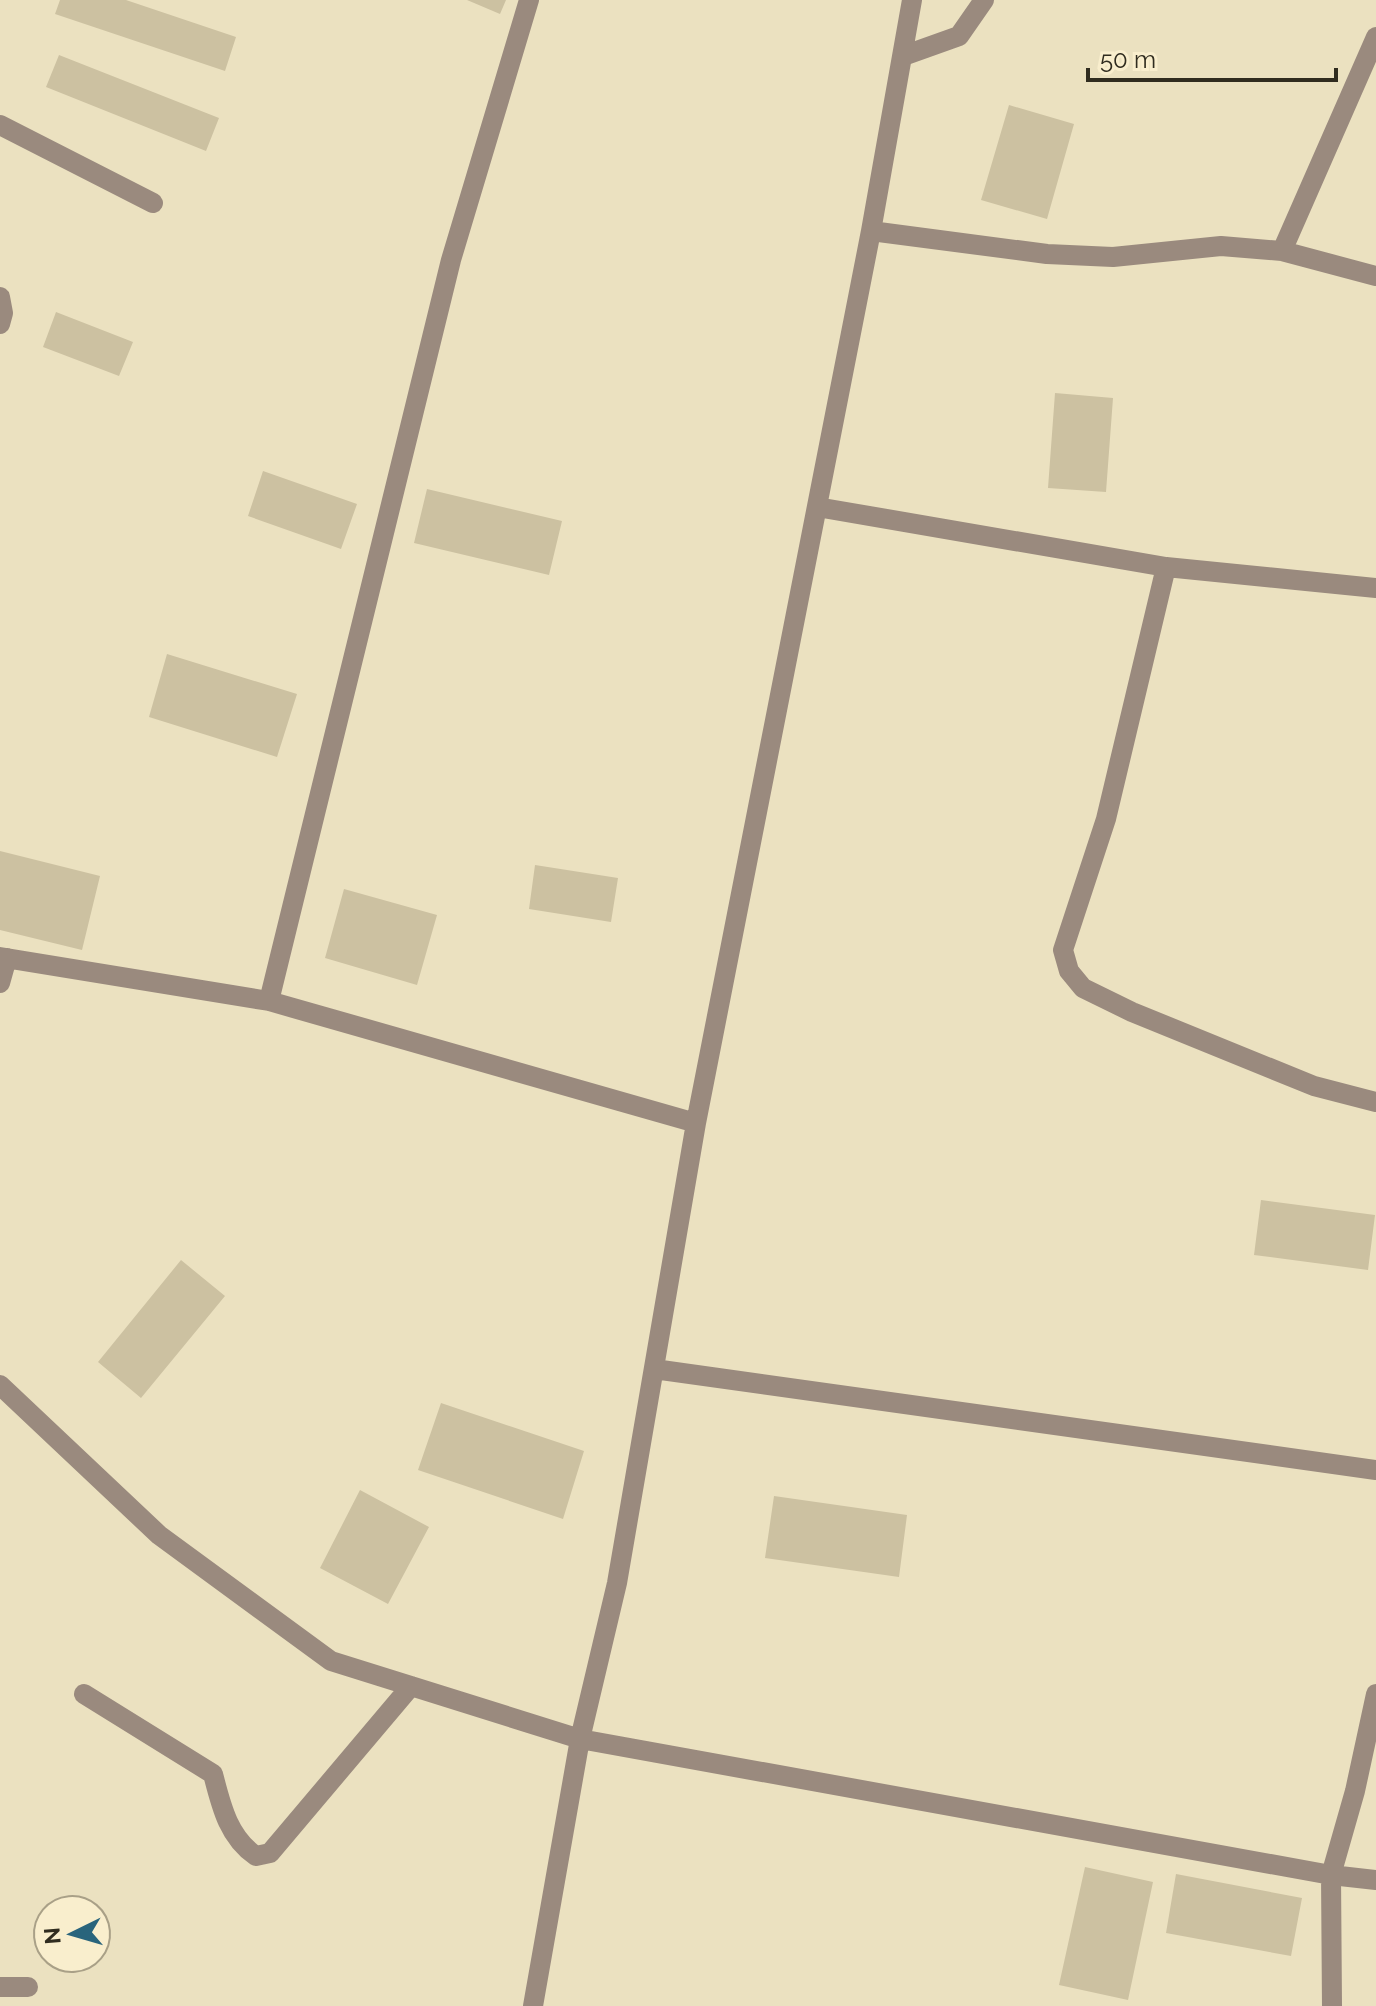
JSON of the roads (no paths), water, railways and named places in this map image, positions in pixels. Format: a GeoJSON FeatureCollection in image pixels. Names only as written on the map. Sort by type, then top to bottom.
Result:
{"type":"FeatureCollection","features":[{"type":"Feature","properties":{"kind":"street"},"geometry":{"type":"LineString","coordinates":[[269,1001],[451,260],[529,0]]}},
{"type":"Feature","properties":{"kind":"street"},"geometry":{"type":"LineString","coordinates":[[533,2006],[580,1739],[617,1583],[696,1123],[871,231],[912,0]]}},
{"type":"Feature","properties":{"kind":"street"},"geometry":{"type":"LineString","coordinates":[[903,56],[959,36],[984,0]]}},
{"type":"Feature","properties":{"kind":"street"},"geometry":{"type":"LineString","coordinates":[[1282,251],[1376,37]]}},
{"type":"Feature","properties":{"kind":"street"},"geometry":{"type":"LineString","coordinates":[[0,125],[153,203]]}},
{"type":"Feature","properties":{"kind":"street"},"geometry":{"type":"LineString","coordinates":[[871,231],[1047,254],[1113,257],[1221,246],[1282,251],[1376,276]]}},
{"type":"Feature","properties":{"kind":"street"},"geometry":{"type":"LineString","coordinates":[[0,297],[3,313],[0,324]]}},
{"type":"Feature","properties":{"kind":"street"},"geometry":{"type":"LineString","coordinates":[[817,507],[1166,567],[1376,588]]}},
{"type":"Feature","properties":{"kind":"street"},"geometry":{"type":"LineString","coordinates":[[1166,567],[1106,819],[1063,950],[1069,971],[1083,988],[1132,1012],[1314,1086],[1376,1102]]}},
{"type":"Feature","properties":{"kind":"street"},"geometry":{"type":"LineString","coordinates":[[0,983],[3,957],[269,1001],[696,1123]]}},
{"type":"Feature","properties":{"kind":"street"},"geometry":{"type":"LineString","coordinates":[[654,1369],[1376,1470]]}},
{"type":"Feature","properties":{"kind":"street"},"geometry":{"type":"LineString","coordinates":[[0,1385],[159,1535],[331,1661],[580,1739],[1331,1875],[1376,1880]]}},
{"type":"Feature","properties":{"kind":"street"},"geometry":{"type":"LineString","coordinates":[[84,1694],[213,1774],[230,1828],[245,1848],[256,1856],[270,1853],[411,1686]]}},
{"type":"Feature","properties":{"kind":"street"},"geometry":{"type":"LineString","coordinates":[[1332,2006],[1331,1875],[1355,1791],[1376,1694]]}},
{"type":"Feature","properties":{"kind":"street"},"geometry":{"type":"LineString","coordinates":[[0,1987],[28,1987]]}}]}
